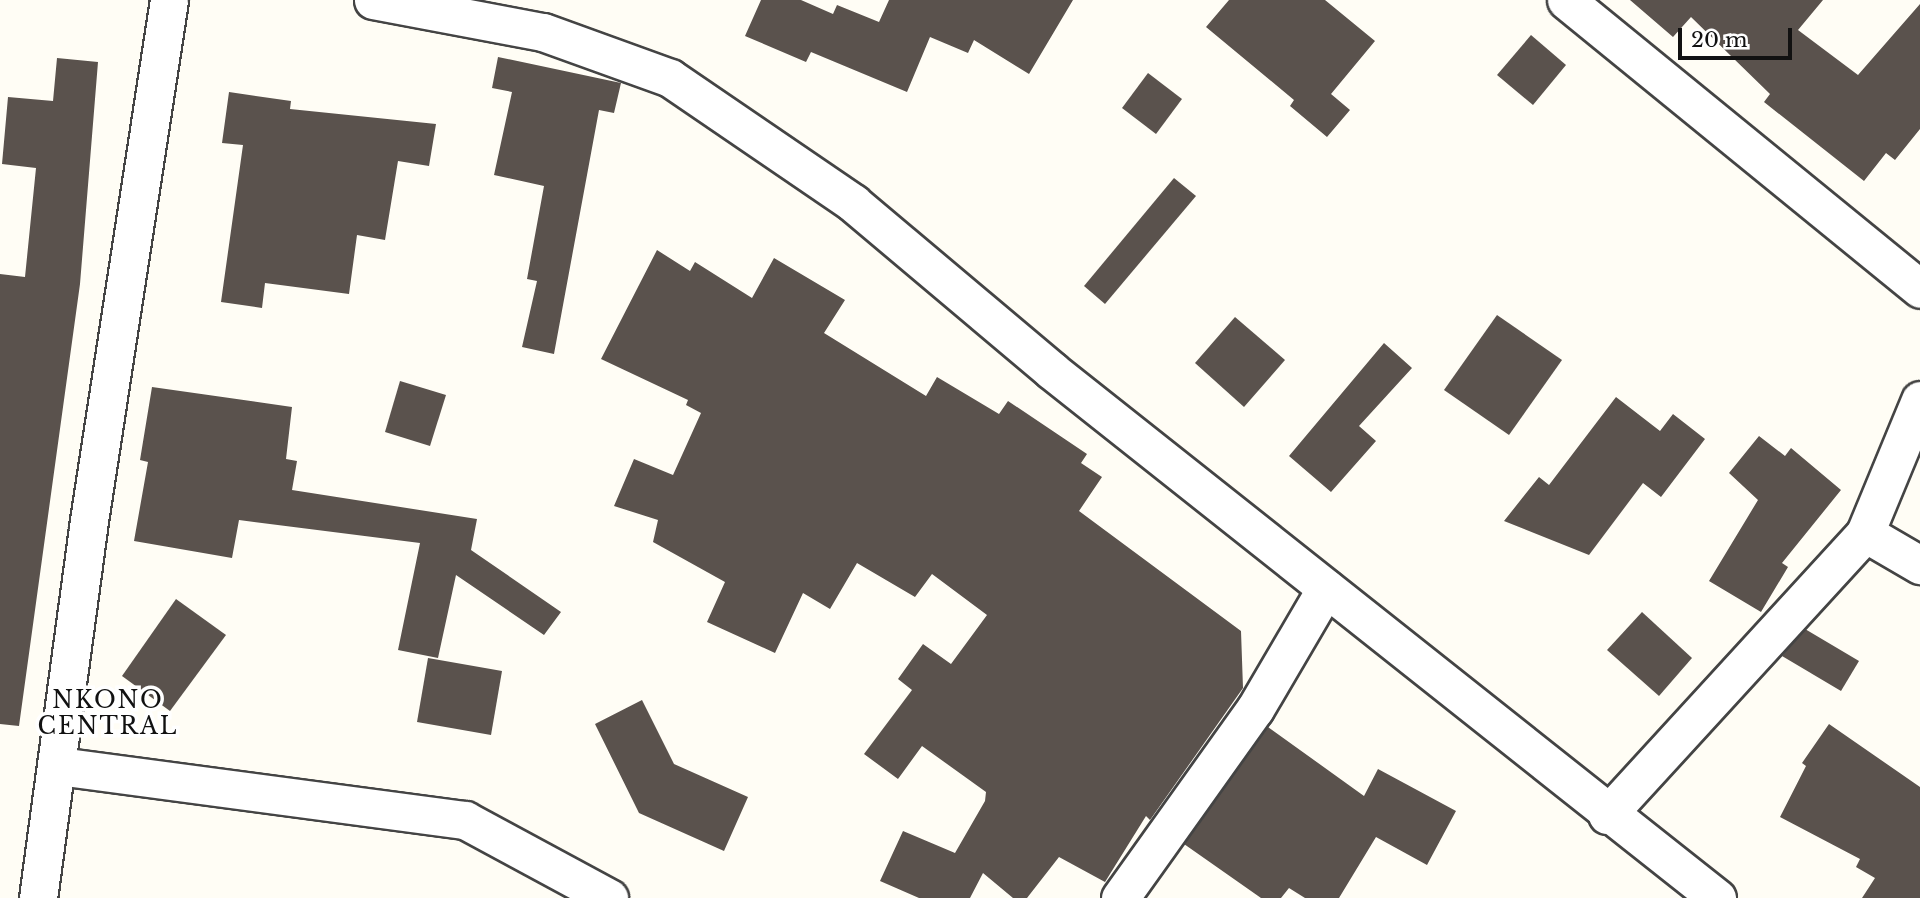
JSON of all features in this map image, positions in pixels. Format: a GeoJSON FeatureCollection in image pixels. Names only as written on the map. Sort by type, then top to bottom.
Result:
{"type":"FeatureCollection","features":[{"type":"Feature","properties":{"kind":"street"},"geometry":{"type":"LineString","coordinates":[[38,898],[59,766],[88,527],[169,0]]}},
{"type":"Feature","properties":{"kind":"street"},"geometry":{"type":"LineString","coordinates":[[373,0],[543,32],[670,78],[853,203],[1051,370],[1607,815],[1717,898]]}},
{"type":"Feature","properties":{"kind":"street"},"geometry":{"type":"LineString","coordinates":[[1566,0],[1920,289]]}},
{"type":"Feature","properties":{"kind":"street"},"geometry":{"type":"LineString","coordinates":[[1607,815],[1864,533],[1920,400]]}},
{"type":"Feature","properties":{"kind":"street"},"geometry":{"type":"LineString","coordinates":[[1864,533],[1920,565]]}},
{"type":"Feature","properties":{"kind":"street"},"geometry":{"type":"LineString","coordinates":[[1120,898],[1255,709],[1326,588]]}},
{"type":"Feature","properties":{"kind":"street"},"geometry":{"type":"LineString","coordinates":[[59,766],[465,820],[609,898]]}},
{"type":"Feature","properties":{"kind":"building"},"geometry":{"type":"Polygon","coordinates":[[[761,0],[801,0],[833,14],[837,5],[879,22],[889,0],[1073,0],[1029,74],[974,40],[968,53],[930,37],[907,92],[811,52],[806,62],[745,36],[761,0]]]}},
{"type":"Feature","properties":{"kind":"building"},"geometry":{"type":"Polygon","coordinates":[[[1229,0],[1325,0],[1375,41],[1331,94],[1350,110],[1327,137],[1290,106],[1294,100],[1206,27],[1229,0]]]}},
{"type":"Feature","properties":{"kind":"building"},"geometry":{"type":"Polygon","coordinates":[[[1630,0],[1823,0],[1798,30],[1858,75],[1920,4],[1920,129],[1895,160],[1886,153],[1864,181],[1764,102],[1770,94],[1691,17],[1673,37],[1630,0]]]}},
{"type":"Feature","properties":{"kind":"building"},"geometry":{"type":"Polygon","coordinates":[[[1531,35],[1566,65],[1533,105],[1497,75],[1531,35]]]}},
{"type":"Feature","properties":{"kind":"building"},"geometry":{"type":"Polygon","coordinates":[[[498,57],[621,83],[614,113],[599,110],[554,354],[522,347],[537,281],[527,279],[544,186],[494,175],[512,92],[492,88],[498,57]]]}},
{"type":"Feature","properties":{"kind":"building"},"geometry":{"type":"Polygon","coordinates":[[[57,58],[98,62],[80,284],[19,726],[0,724],[0,274],[25,277],[36,168],[2,164],[8,97],[53,101],[57,58]]]}},
{"type":"Feature","properties":{"kind":"building"},"geometry":{"type":"Polygon","coordinates":[[[1148,73],[1182,99],[1156,134],[1122,108],[1148,73]]]}},
{"type":"Feature","properties":{"kind":"building"},"geometry":{"type":"Polygon","coordinates":[[[229,92],[291,101],[290,109],[436,124],[429,166],[398,161],[385,240],[357,235],[349,294],[265,283],[262,308],[221,302],[243,145],[222,143],[229,92]]]}},
{"type":"Feature","properties":{"kind":"building"},"geometry":{"type":"Polygon","coordinates":[[[1174,178],[1196,196],[1105,304],[1084,286],[1174,178]]]}},
{"type":"Feature","properties":{"kind":"building"},"geometry":{"type":"Polygon","coordinates":[[[657,250],[690,271],[695,262],[752,298],[774,258],[845,300],[824,333],[926,396],[937,377],[999,414],[1008,401],[1087,454],[1081,463],[1102,477],[1079,511],[1241,631],[1243,688],[1150,820],[1146,816],[1105,882],[1059,857],[1027,898],[1013,898],[983,873],[970,898],[919,898],[880,881],[903,831],[955,853],[985,801],[986,792],[922,746],[898,779],[864,754],[912,690],[898,679],[923,644],[951,664],[987,615],[932,574],[915,597],[857,563],[830,609],[803,593],[775,653],[707,622],[725,582],[653,542],[658,520],[614,506],[634,459],[673,475],[701,413],[686,405],[688,400],[601,359],[657,250]]]}},
{"type":"Feature","properties":{"kind":"building"},"geometry":{"type":"Polygon","coordinates":[[[1497,315],[1562,360],[1509,435],[1444,390],[1497,315]]]}},
{"type":"Feature","properties":{"kind":"building"},"geometry":{"type":"Polygon","coordinates":[[[1235,317],[1285,360],[1244,407],[1195,363],[1235,317]]]}},
{"type":"Feature","properties":{"kind":"building"},"geometry":{"type":"Polygon","coordinates":[[[1384,343],[1412,368],[1359,426],[1376,441],[1331,492],[1289,456],[1384,343]]]}},
{"type":"Feature","properties":{"kind":"building"},"geometry":{"type":"Polygon","coordinates":[[[400,381],[446,395],[430,446],[385,432],[400,381]]]}},
{"type":"Feature","properties":{"kind":"building"},"geometry":{"type":"Polygon","coordinates":[[[152,387],[292,407],[286,459],[297,461],[292,490],[477,519],[471,550],[561,612],[544,635],[456,575],[438,658],[398,650],[420,543],[239,520],[232,558],[134,541],[148,462],[140,460],[152,387]]]}},
{"type":"Feature","properties":{"kind":"building"},"geometry":{"type":"Polygon","coordinates":[[[1616,397],[1660,431],[1673,414],[1705,439],[1661,497],[1643,483],[1589,555],[1504,521],[1539,477],[1549,485],[1616,397]]]}},
{"type":"Feature","properties":{"kind":"building"},"geometry":{"type":"Polygon","coordinates":[[[1759,436],[1785,456],[1791,448],[1841,490],[1782,563],[1788,567],[1761,612],[1709,581],[1758,500],[1729,473],[1759,436]]]}},
{"type":"Feature","properties":{"kind":"building"},"geometry":{"type":"Polygon","coordinates":[[[176,599],[226,635],[170,711],[122,676],[176,599]]]}},
{"type":"Feature","properties":{"kind":"building"},"geometry":{"type":"Polygon","coordinates":[[[1642,612],[1692,658],[1659,696],[1607,650],[1642,612]]]}},
{"type":"Feature","properties":{"kind":"building"},"geometry":{"type":"Polygon","coordinates":[[[1805,629],[1859,661],[1841,691],[1782,656],[1805,629]]]}},
{"type":"Feature","properties":{"kind":"building"},"geometry":{"type":"Polygon","coordinates":[[[428,658],[502,671],[491,735],[417,722],[428,658]]]}},
{"type":"Feature","properties":{"kind":"building"},"geometry":{"type":"Polygon","coordinates":[[[642,700],[674,764],[748,797],[724,851],[639,813],[595,724],[642,700]]]}},
{"type":"Feature","properties":{"kind":"building"},"geometry":{"type":"Polygon","coordinates":[[[1829,724],[1920,787],[1920,898],[1862,898],[1875,878],[1856,867],[1860,859],[1780,817],[1806,766],[1802,763],[1829,724]]]}},
{"type":"Feature","properties":{"kind":"building"},"geometry":{"type":"Polygon","coordinates":[[[1268,727],[1364,796],[1378,769],[1456,811],[1427,865],[1376,837],[1339,898],[1305,898],[1289,888],[1281,898],[1261,898],[1184,844],[1268,727]]]}},
{"type":"Feature","properties":{"kind":"district","name":"NKONO CENTRAL"},"geometry":{"type":"Point","coordinates":[108,713]}}]}
